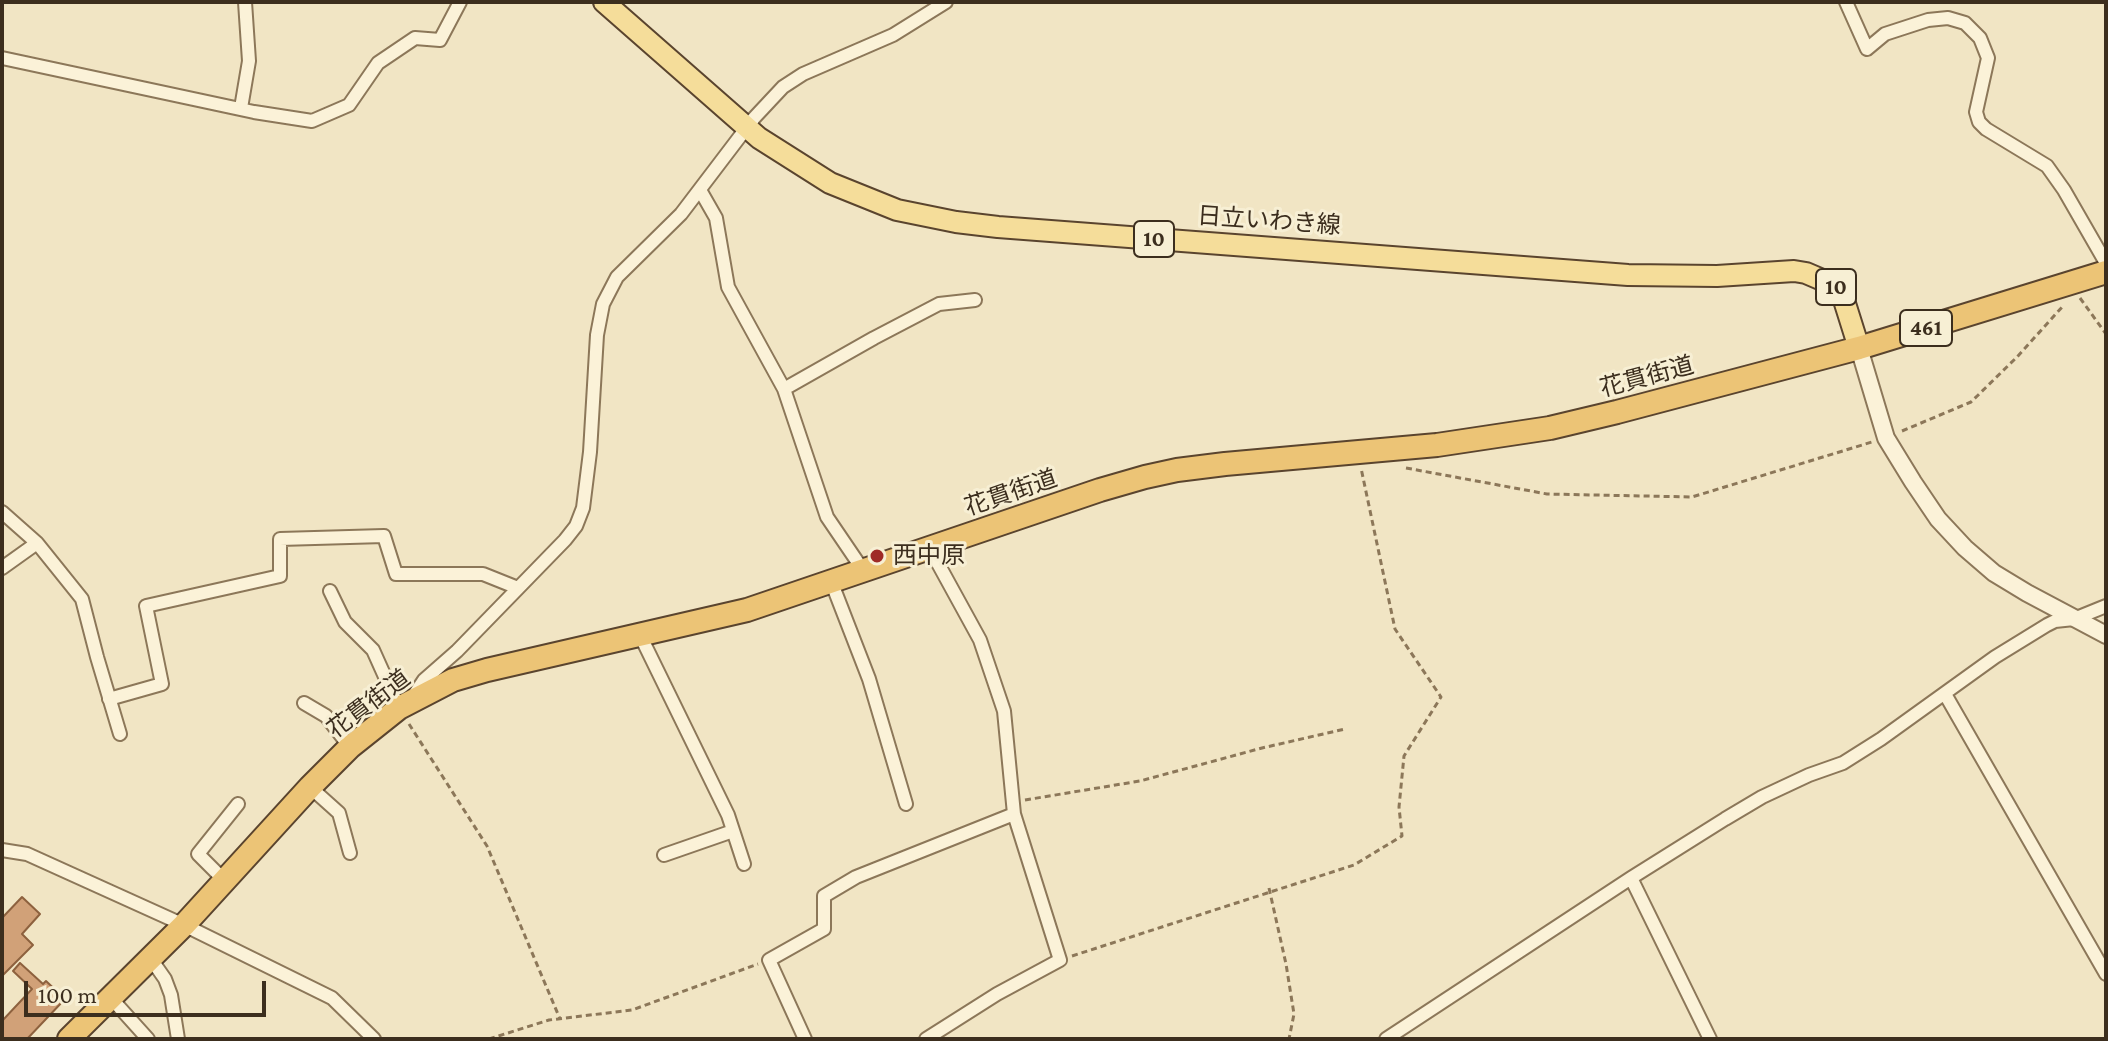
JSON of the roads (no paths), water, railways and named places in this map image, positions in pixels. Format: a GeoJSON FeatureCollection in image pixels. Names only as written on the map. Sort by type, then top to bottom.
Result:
{"type":"FeatureCollection","features":[{"type":"Feature","properties":{"kind":"highway","name":"花貫街道"},"geometry":{"type":"LineString","coordinates":[[69,1039],[184,925],[350,747],[404,705],[453,680],[747,610],[1100,490],[1156,475],[1225,464],[1437,445],[1550,428],[1859,348],[2106,272]]}},
{"type":"Feature","properties":{"kind":"main road","name":"日立いわき線"},"geometry":{"type":"LineString","coordinates":[[604,2],[747,128],[791,160],[830,183],[897,210],[998,227],[1628,275],[1717,276],[1794,271],[1834,285],[1843,297],[1859,348]]}},
{"type":"Feature","properties":{"kind":"street"},"geometry":{"type":"LineString","coordinates":[[241,108],[249,61],[245,2]]}},
{"type":"Feature","properties":{"kind":"street"},"geometry":{"type":"LineString","coordinates":[[2,58],[312,121],[349,105],[378,63],[415,38],[440,40],[460,2]]}},
{"type":"Feature","properties":{"kind":"street"},"geometry":{"type":"LineString","coordinates":[[330,591],[345,622],[373,650],[404,705],[424,680],[457,651],[576,526],[583,508],[590,452],[597,335],[603,304],[617,277],[681,214],[783,87],[803,74],[893,35],[946,2]]}},
{"type":"Feature","properties":{"kind":"street"},"geometry":{"type":"LineString","coordinates":[[1846,2],[1867,49],[1885,34],[1928,20],[1948,18],[1965,23],[1980,38],[1988,58],[1976,112],[1979,122],[2047,166],[2106,263]]}},
{"type":"Feature","properties":{"kind":"street"},"geometry":{"type":"LineString","coordinates":[[700,190],[716,218],[728,287],[784,389],[827,517],[863,570]]}},
{"type":"Feature","properties":{"kind":"street"},"geometry":{"type":"LineString","coordinates":[[784,389],[939,304],[975,300]]}},
{"type":"Feature","properties":{"kind":"street"},"geometry":{"type":"LineString","coordinates":[[1859,348],[1886,438],[1938,519],[1994,573],[2106,635]]}},
{"type":"Feature","properties":{"kind":"street"},"geometry":{"type":"LineString","coordinates":[[2,512],[37,543],[82,599],[120,734]]}},
{"type":"Feature","properties":{"kind":"street"},"geometry":{"type":"LineString","coordinates":[[109,699],[162,684],[146,606],[280,576],[280,539],[384,536],[396,574],[483,574],[518,588]]}},
{"type":"Feature","properties":{"kind":"street"},"geometry":{"type":"LineString","coordinates":[[2,568],[37,543]]}},
{"type":"Feature","properties":{"kind":"street"},"geometry":{"type":"LineString","coordinates":[[926,1039],[997,994],[1060,960],[1013,808],[1004,711],[980,640],[929,547]]}},
{"type":"Feature","properties":{"kind":"street"},"geometry":{"type":"LineString","coordinates":[[831,581],[869,679],[906,804]]}},
{"type":"Feature","properties":{"kind":"street"},"geometry":{"type":"LineString","coordinates":[[1386,1039],[1631,878],[1762,797],[1843,763],[1995,657],[2047,625],[2074,619],[2106,606]]}},
{"type":"Feature","properties":{"kind":"street"},"geometry":{"type":"LineString","coordinates":[[640,635],[728,815],[744,864]]}},
{"type":"Feature","properties":{"kind":"street"},"geometry":{"type":"LineString","coordinates":[[1945,694],[2104,967]]}},
{"type":"Feature","properties":{"kind":"street"},"geometry":{"type":"LineString","coordinates":[[304,703],[326,716],[350,747]]}},
{"type":"Feature","properties":{"kind":"street"},"geometry":{"type":"LineString","coordinates":[[310,787],[339,813],[350,853]]}},
{"type":"Feature","properties":{"kind":"street"},"geometry":{"type":"LineString","coordinates":[[225,881],[198,854],[238,804]]}},
{"type":"Feature","properties":{"kind":"street"},"geometry":{"type":"LineString","coordinates":[[805,1039],[769,960],[824,929],[824,896],[856,877],[1013,808]]}},
{"type":"Feature","properties":{"kind":"street"},"geometry":{"type":"LineString","coordinates":[[664,855],[733,831]]}},
{"type":"Feature","properties":{"kind":"street"},"geometry":{"type":"LineString","coordinates":[[2,850],[27,854],[184,925],[332,998],[374,1039]]}},
{"type":"Feature","properties":{"kind":"street"},"geometry":{"type":"LineString","coordinates":[[1631,878],[1710,1039]]}},
{"type":"Feature","properties":{"kind":"street"},"geometry":{"type":"LineString","coordinates":[[151,959],[165,979],[171,995],[178,1039]]}},
{"type":"Feature","properties":{"kind":"street"},"geometry":{"type":"LineString","coordinates":[[111,998],[148,1039]]}},
{"type":"Feature","properties":{"kind":"place","name":"西中原"},"geometry":{"type":"Point","coordinates":[877,556]}}]}
